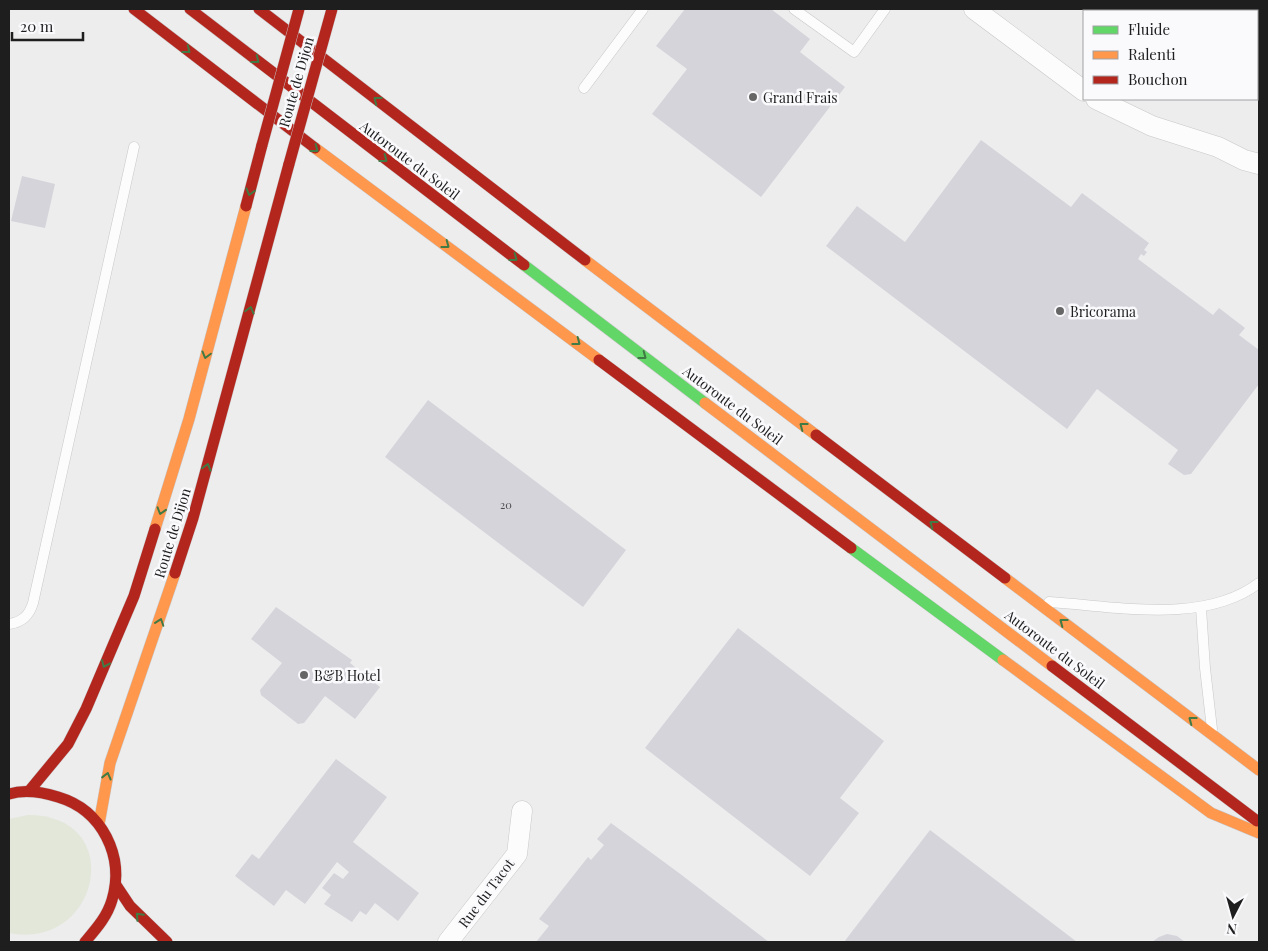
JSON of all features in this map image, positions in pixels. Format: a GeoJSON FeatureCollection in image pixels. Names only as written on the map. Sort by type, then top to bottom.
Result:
{"type":"FeatureCollection","features":[{"type":"Feature","properties":{"kind":"main road"},"geometry":{"type":"LineString","coordinates":[[134,9],[352,176],[1145,766],[1211,813],[1259,833]]}},
{"type":"Feature","properties":{"kind":"main road","name":"Autoroute du Soleil"},"geometry":{"type":"LineString","coordinates":[[190,9],[381,157],[1259,823]]}},
{"type":"Feature","properties":{"kind":"main road","name":"Autoroute du Soleil"},"geometry":{"type":"LineString","coordinates":[[259,9],[429,141],[1259,770]]}},
{"type":"Feature","properties":{"kind":"main road"},"geometry":{"type":"LineString","coordinates":[[288,9],[333,46]]}},
{"type":"Feature","properties":{"kind":"main road","name":"Route de Dijon"},"geometry":{"type":"LineString","coordinates":[[30,790],[68,744],[134,596],[189,419],[299,9]]}},
{"type":"Feature","properties":{"kind":"main road","name":"Route de Dijon"},"geometry":{"type":"LineString","coordinates":[[99,824],[110,763],[153,642],[193,518],[332,9]]}},
{"type":"Feature","properties":{"kind":"main road"},"geometry":{"type":"LineString","coordinates":[[408,108],[429,141]]}},
{"type":"Feature","properties":{"kind":"main road"},"geometry":{"type":"LineString","coordinates":[[9,794],[30,790],[56,794],[80,806],[99,824],[110,843],[116,864],[116,885],[113,903],[105,919],[85,942]]}},
{"type":"Feature","properties":{"kind":"main road"},"geometry":{"type":"LineString","coordinates":[[116,885],[130,906],[167,942]]}},
{"type":"Feature","properties":{"kind":"street"},"geometry":{"type":"LineString","coordinates":[[974,9],[1083,90]]}},
{"type":"Feature","properties":{"kind":"street"},"geometry":{"type":"LineString","coordinates":[[1098,100],[1152,126],[1218,147],[1244,160],[1259,164]]}},
{"type":"Feature","properties":{"kind":"street"},"geometry":{"type":"LineString","coordinates":[[1218,147],[1259,151]]}},
{"type":"Feature","properties":{"kind":"street","name":"Rue du Tacot"},"geometry":{"type":"LineString","coordinates":[[448,942],[516,854],[522,812]]}},
{"type":"Feature","properties":{"kind":"lane"},"geometry":{"type":"LineString","coordinates":[[584,88],[643,9]]}},
{"type":"Feature","properties":{"kind":"lane"},"geometry":{"type":"LineString","coordinates":[[794,9],[854,52],[885,9]]}},
{"type":"Feature","properties":{"kind":"lane"},"geometry":{"type":"LineString","coordinates":[[9,624],[18,623],[26,617],[33,603],[134,148]]}},
{"type":"Feature","properties":{"kind":"lane"},"geometry":{"type":"LineString","coordinates":[[1035,602],[1140,608],[1201,608],[1226,602],[1259,583]]}},
{"type":"Feature","properties":{"kind":"lane"},"geometry":{"type":"LineString","coordinates":[[1201,608],[1207,693],[1213,735]]}},
{"type":"Feature","properties":{"kind":"shaded area"},"geometry":{"type":"Polygon","coordinates":[[[28,815],[60,821],[80,836],[90,857],[90,881],[81,904],[64,922],[40,933],[9,933],[9,819],[28,815]]]}},
{"type":"Feature","properties":{"kind":"building"},"geometry":{"type":"Polygon","coordinates":[[[685,9],[771,9],[810,39],[800,52],[845,87],[761,197],[652,114],[687,69],[656,46],[685,9]]]}},
{"type":"Feature","properties":{"kind":"building"},"geometry":{"type":"Polygon","coordinates":[[[1186,9],[1188,10],[1160,10],[1186,9]]]}},
{"type":"Feature","properties":{"kind":"building","name":"Bricorama"},"geometry":{"type":"Polygon","coordinates":[[[981,140],[1071,207],[1082,193],[1149,243],[1144,250],[1147,252],[1144,256],[1141,254],[1138,259],[1213,315],[1219,308],[1245,328],[1239,335],[1259,350],[1259,384],[1191,474],[1184,475],[1168,464],[1178,450],[1097,389],[1067,429],[826,246],[857,206],[905,242],[981,140]]]}},
{"type":"Feature","properties":{"kind":"building"},"geometry":{"type":"Polygon","coordinates":[[[22,176],[55,184],[45,228],[11,221],[22,176]]]}},
{"type":"Feature","properties":{"kind":"building"},"geometry":{"type":"Polygon","coordinates":[[[428,400],[626,550],[583,607],[385,457],[428,400]]]}},
{"type":"Feature","properties":{"kind":"building"},"geometry":{"type":"Polygon","coordinates":[[[276,607],[352,660],[350,663],[380,687],[355,719],[325,696],[304,723],[298,724],[261,695],[260,690],[282,663],[251,639],[276,607]]]}},
{"type":"Feature","properties":{"kind":"building"},"geometry":{"type":"Polygon","coordinates":[[[738,628],[884,741],[840,798],[859,813],[810,876],[645,748],[738,628]]]}},
{"type":"Feature","properties":{"kind":"building"},"geometry":{"type":"Polygon","coordinates":[[[336,759],[387,797],[353,842],[419,893],[398,921],[375,903],[366,915],[360,911],[352,922],[324,904],[331,895],[322,888],[334,873],[343,879],[349,872],[337,862],[305,904],[286,890],[274,906],[235,876],[252,854],[259,859],[336,759]]]}},
{"type":"Feature","properties":{"kind":"building"},"geometry":{"type":"Polygon","coordinates":[[[611,823],[769,942],[536,942],[549,926],[539,919],[588,857],[591,860],[604,845],[597,839],[611,823]]]}},
{"type":"Feature","properties":{"kind":"building"},"geometry":{"type":"Polygon","coordinates":[[[930,830],[1077,942],[844,942],[930,830]]]}},
{"type":"Feature","properties":{"kind":"building"},"geometry":{"type":"Polygon","coordinates":[[[1167,934],[1177,936],[1185,942],[1152,942],[1167,934]]]}},
{"type":"Feature","properties":{"kind":"traffic: fast"},"geometry":{"type":"LineString","coordinates":[[524,265],[705,403]]}},
{"type":"Feature","properties":{"kind":"traffic: fast"},"geometry":{"type":"LineString","coordinates":[[851,548],[1003,660]]}},
{"type":"Feature","properties":{"kind":"traffic: slow"},"geometry":{"type":"LineString","coordinates":[[315,148],[599,360]]}},
{"type":"Feature","properties":{"kind":"traffic: slow"},"geometry":{"type":"LineString","coordinates":[[155,529],[189,419],[246,206]]}},
{"type":"Feature","properties":{"kind":"traffic: slow"},"geometry":{"type":"LineString","coordinates":[[585,260],[816,435]]}},
{"type":"Feature","properties":{"kind":"traffic: slow"},"geometry":{"type":"LineString","coordinates":[[705,403],[1052,666]]}},
{"type":"Feature","properties":{"kind":"traffic: slow"},"geometry":{"type":"LineString","coordinates":[[99,824],[110,763],[175,573]]}},
{"type":"Feature","properties":{"kind":"traffic: slow"},"geometry":{"type":"LineString","coordinates":[[1005,578],[1259,770]]}},
{"type":"Feature","properties":{"kind":"traffic: slow"},"geometry":{"type":"LineString","coordinates":[[1003,660],[1211,813],[1259,833]]}},
{"type":"Feature","properties":{"kind":"traffic: jam"},"geometry":{"type":"LineString","coordinates":[[134,9],[315,148]]}},
{"type":"Feature","properties":{"kind":"traffic: jam"},"geometry":{"type":"LineString","coordinates":[[190,9],[524,265]]}},
{"type":"Feature","properties":{"kind":"traffic: jam"},"geometry":{"type":"LineString","coordinates":[[259,9],[585,260]]}},
{"type":"Feature","properties":{"kind":"traffic: jam"},"geometry":{"type":"LineString","coordinates":[[262,145],[299,9]]}},
{"type":"Feature","properties":{"kind":"traffic: jam"},"geometry":{"type":"LineString","coordinates":[[289,164],[332,9]]}},
{"type":"Feature","properties":{"kind":"traffic: jam"},"geometry":{"type":"LineString","coordinates":[[246,206],[262,145]]}},
{"type":"Feature","properties":{"kind":"traffic: jam"},"geometry":{"type":"LineString","coordinates":[[175,573],[193,518],[289,164]]}},
{"type":"Feature","properties":{"kind":"traffic: jam"},"geometry":{"type":"LineString","coordinates":[[599,360],[851,548]]}},
{"type":"Feature","properties":{"kind":"traffic: jam"},"geometry":{"type":"LineString","coordinates":[[816,435],[1005,578]]}},
{"type":"Feature","properties":{"kind":"traffic: jam"},"geometry":{"type":"LineString","coordinates":[[30,790],[68,744],[86,709],[134,596],[155,529]]}},
{"type":"Feature","properties":{"kind":"traffic: jam"},"geometry":{"type":"LineString","coordinates":[[1052,666],[1257,821]]}},
{"type":"Feature","properties":{"kind":"traffic: jam"},"geometry":{"type":"LineString","coordinates":[[9,794],[28,791],[58,797],[73,803],[87,812],[106,837],[115,867],[112,900],[104,917],[85,942]]}},
{"type":"Feature","properties":{"kind":"traffic: jam"},"geometry":{"type":"LineString","coordinates":[[116,885],[130,906],[167,942]]}},
{"type":"Feature","properties":{"kind":"place","name":"Grand Frais"},"geometry":{"type":"Point","coordinates":[753,97]}},
{"type":"Feature","properties":{"kind":"place","name":"Bricorama"},"geometry":{"type":"Point","coordinates":[1060,311]}},
{"type":"Feature","properties":{"kind":"place","name":"B&B Hotel"},"geometry":{"type":"Point","coordinates":[304,675]}}]}
